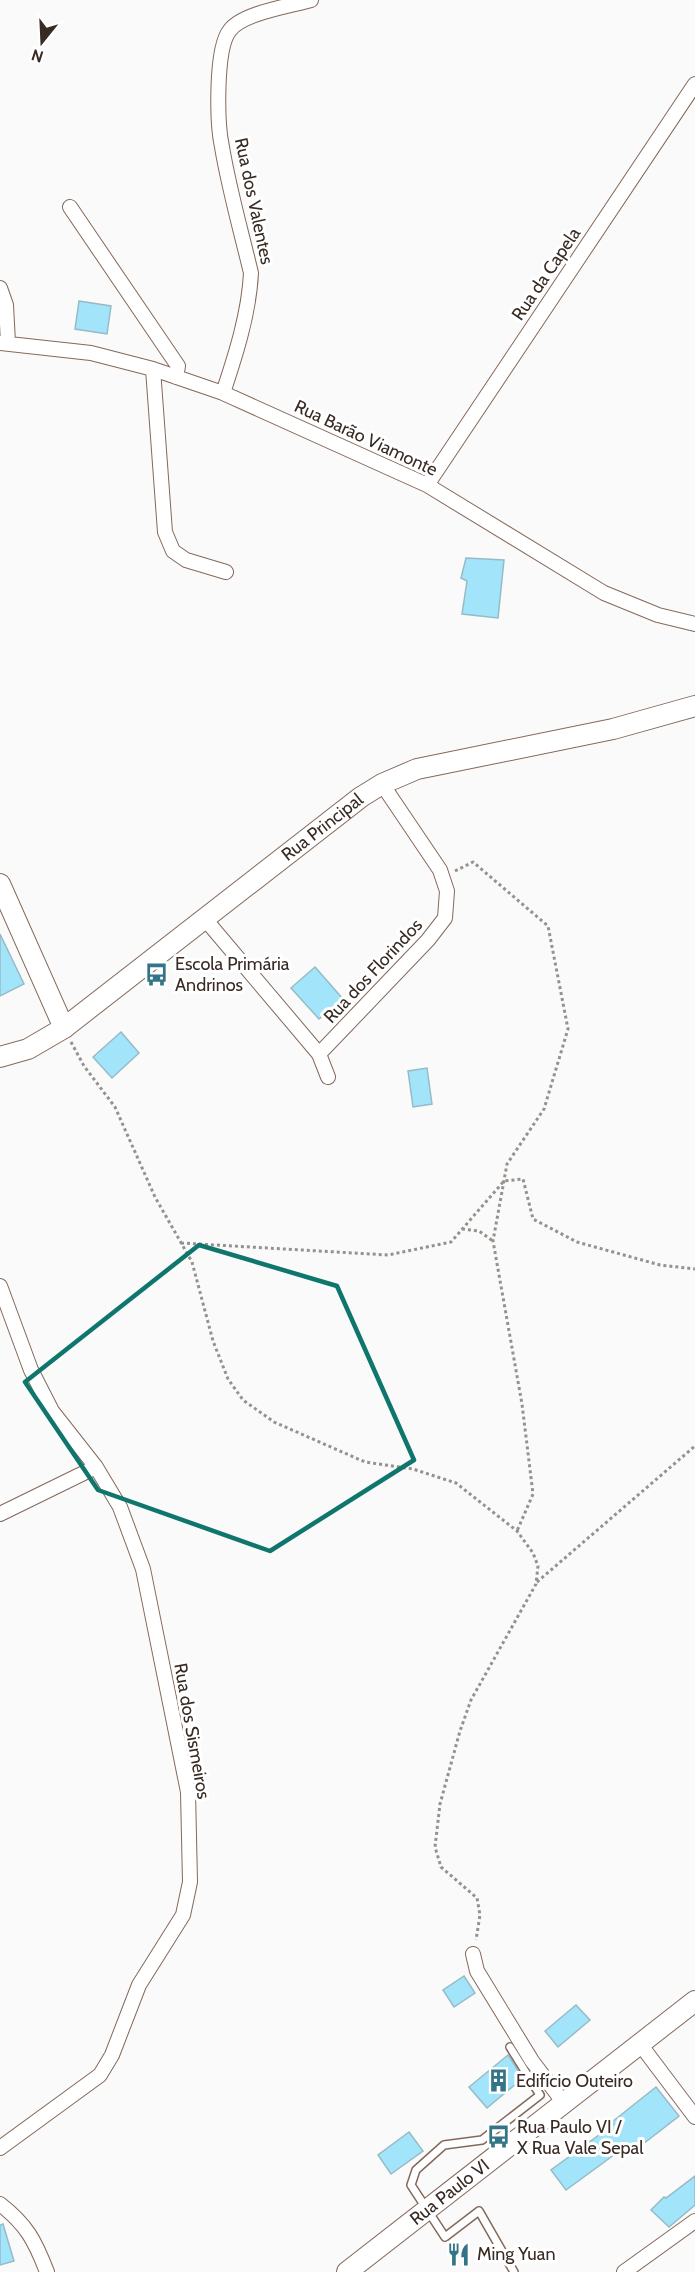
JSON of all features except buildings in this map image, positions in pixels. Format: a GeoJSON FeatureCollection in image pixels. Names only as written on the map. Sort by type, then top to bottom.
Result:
{"type":"FeatureCollection","features":[{"type":"Feature","properties":{"kind":"main road","name":"Rua Principal"},"geometry":{"type":"LineString","coordinates":[[0,1057],[28,1049],[64,1028],[361,797],[382,784],[417,769],[613,729],[695,706]]}},
{"type":"Feature","properties":{"kind":"main road"},"geometry":{"type":"LineString","coordinates":[[0,884],[10,914],[64,1028]]}},
{"type":"Feature","properties":{"kind":"main road","name":"Rua Paulo VI"},"geometry":{"type":"LineString","coordinates":[[347,2272],[695,2001]]}},
{"type":"Feature","properties":{"kind":"street","name":"Rua dos Valentes"},"geometry":{"type":"LineString","coordinates":[[223,393],[236,355],[248,302],[251,273],[221,145],[219,66],[222,44],[231,28],[250,17],[311,0]]}},
{"type":"Feature","properties":{"kind":"street","name":"Rua da Capela"},"geometry":{"type":"LineString","coordinates":[[427,484],[695,84]]}},
{"type":"Feature","properties":{"kind":"street"},"geometry":{"type":"LineString","coordinates":[[70,207],[178,366],[176,377]]}},
{"type":"Feature","properties":{"kind":"street"},"geometry":{"type":"LineString","coordinates":[[0,288],[6,305],[4,343]]}},
{"type":"Feature","properties":{"kind":"street","name":"Rua Barão Viamonte"},"geometry":{"type":"LineString","coordinates":[[4,343],[91,353],[153,369],[223,393],[427,484],[603,593],[658,615],[695,624]]}},
{"type":"Feature","properties":{"kind":"street"},"geometry":{"type":"LineString","coordinates":[[153,369],[165,532],[173,551],[186,560],[226,572]]}},
{"type":"Feature","properties":{"kind":"street","name":"Rua dos Florindos"},"geometry":{"type":"LineString","coordinates":[[319,1054],[428,940],[445,918],[447,891],[440,870],[382,784]]}},
{"type":"Feature","properties":{"kind":"street"},"geometry":{"type":"LineString","coordinates":[[206,919],[319,1054],[328,1077]]}},
{"type":"Feature","properties":{"kind":"street","name":"Rua dos Sismeiros"},"geometry":{"type":"LineString","coordinates":[[0,2148],[100,2074],[112,2055],[139,1985],[183,1916],[190,1882],[188,1792],[143,1569],[120,1507],[96,1467],[52,1411],[31,1370],[2,1294]]}},
{"type":"Feature","properties":{"kind":"street"},"geometry":{"type":"LineString","coordinates":[[0,1514],[96,1467]]}},
{"type":"Feature","properties":{"kind":"street"},"geometry":{"type":"LineString","coordinates":[[473,1954],[477,1971],[532,2061],[564,2103]]}},
{"type":"Feature","properties":{"kind":"street"},"geometry":{"type":"LineString","coordinates":[[640,2044],[695,2117]]}},
{"type":"Feature","properties":{"kind":"street"},"geometry":{"type":"LineString","coordinates":[[0,2204],[18,2218],[35,2241],[47,2272]]}},
{"type":"Feature","properties":{"kind":"street"},"geometry":{"type":"LineString","coordinates":[[624,2272],[695,2221]]}},
{"type":"Feature","properties":{"kind":"lane"},"geometry":{"type":"LineString","coordinates":[[510,2047],[540,2095],[482,2140],[444,2145],[416,2170],[411,2185],[445,2237],[478,2211],[514,2272]]}},
{"type":"Feature","properties":{"kind":"lane"},"geometry":{"type":"LineString","coordinates":[[520,2110],[532,2128]]}},
{"type":"Feature","properties":{"kind":"path"},"geometry":{"type":"LineString","coordinates":[[442,877],[473,862],[548,926],[568,1029],[544,1108],[507,1164],[493,1241],[522,1404],[533,1494],[517,1532]]}},
{"type":"Feature","properties":{"kind":"path"},"geometry":{"type":"LineString","coordinates":[[64,1028],[84,1066],[115,1107],[155,1197],[192,1262],[213,1341],[228,1378],[243,1400],[274,1422],[365,1462],[413,1469],[456,1483],[517,1532],[533,1552],[537,1566],[536,1584]]}},
{"type":"Feature","properties":{"kind":"path"},"geometry":{"type":"LineString","coordinates":[[181,1243],[388,1255],[451,1242],[504,1181],[523,1179],[533,1219],[577,1242],[660,1265],[695,1269]]}},
{"type":"Feature","properties":{"kind":"path"},"geometry":{"type":"LineString","coordinates":[[462,1229],[479,1231],[493,1241]]}},
{"type":"Feature","properties":{"kind":"path"},"geometry":{"type":"LineString","coordinates":[[473,1954],[480,1915],[477,1898],[441,1867],[435,1847],[440,1804],[471,1700],[536,1584],[695,1446]]}},
{"type":"Feature","properties":{"kind":"highlighted area"},"geometry":{"type":"Polygon","coordinates":[[[199,1245],[337,1286],[414,1460],[270,1551],[98,1490],[25,1382],[199,1245]]]}},
{"type":"Feature","properties":{"kind":"place","name":"Escola Primária Andrinos"},"geometry":{"type":"Point","coordinates":[157,974]}},
{"type":"Feature","properties":{"kind":"place","name":"Edifício Outeiro"},"geometry":{"type":"Point","coordinates":[498,2081]}},
{"type":"Feature","properties":{"kind":"place","name":"Rua Paulo VI / X Rua Vale Sepal"},"geometry":{"type":"Point","coordinates":[499,2137]}},
{"type":"Feature","properties":{"kind":"place","name":"Ming Yuan"},"geometry":{"type":"Point","coordinates":[459,2254]}}]}
